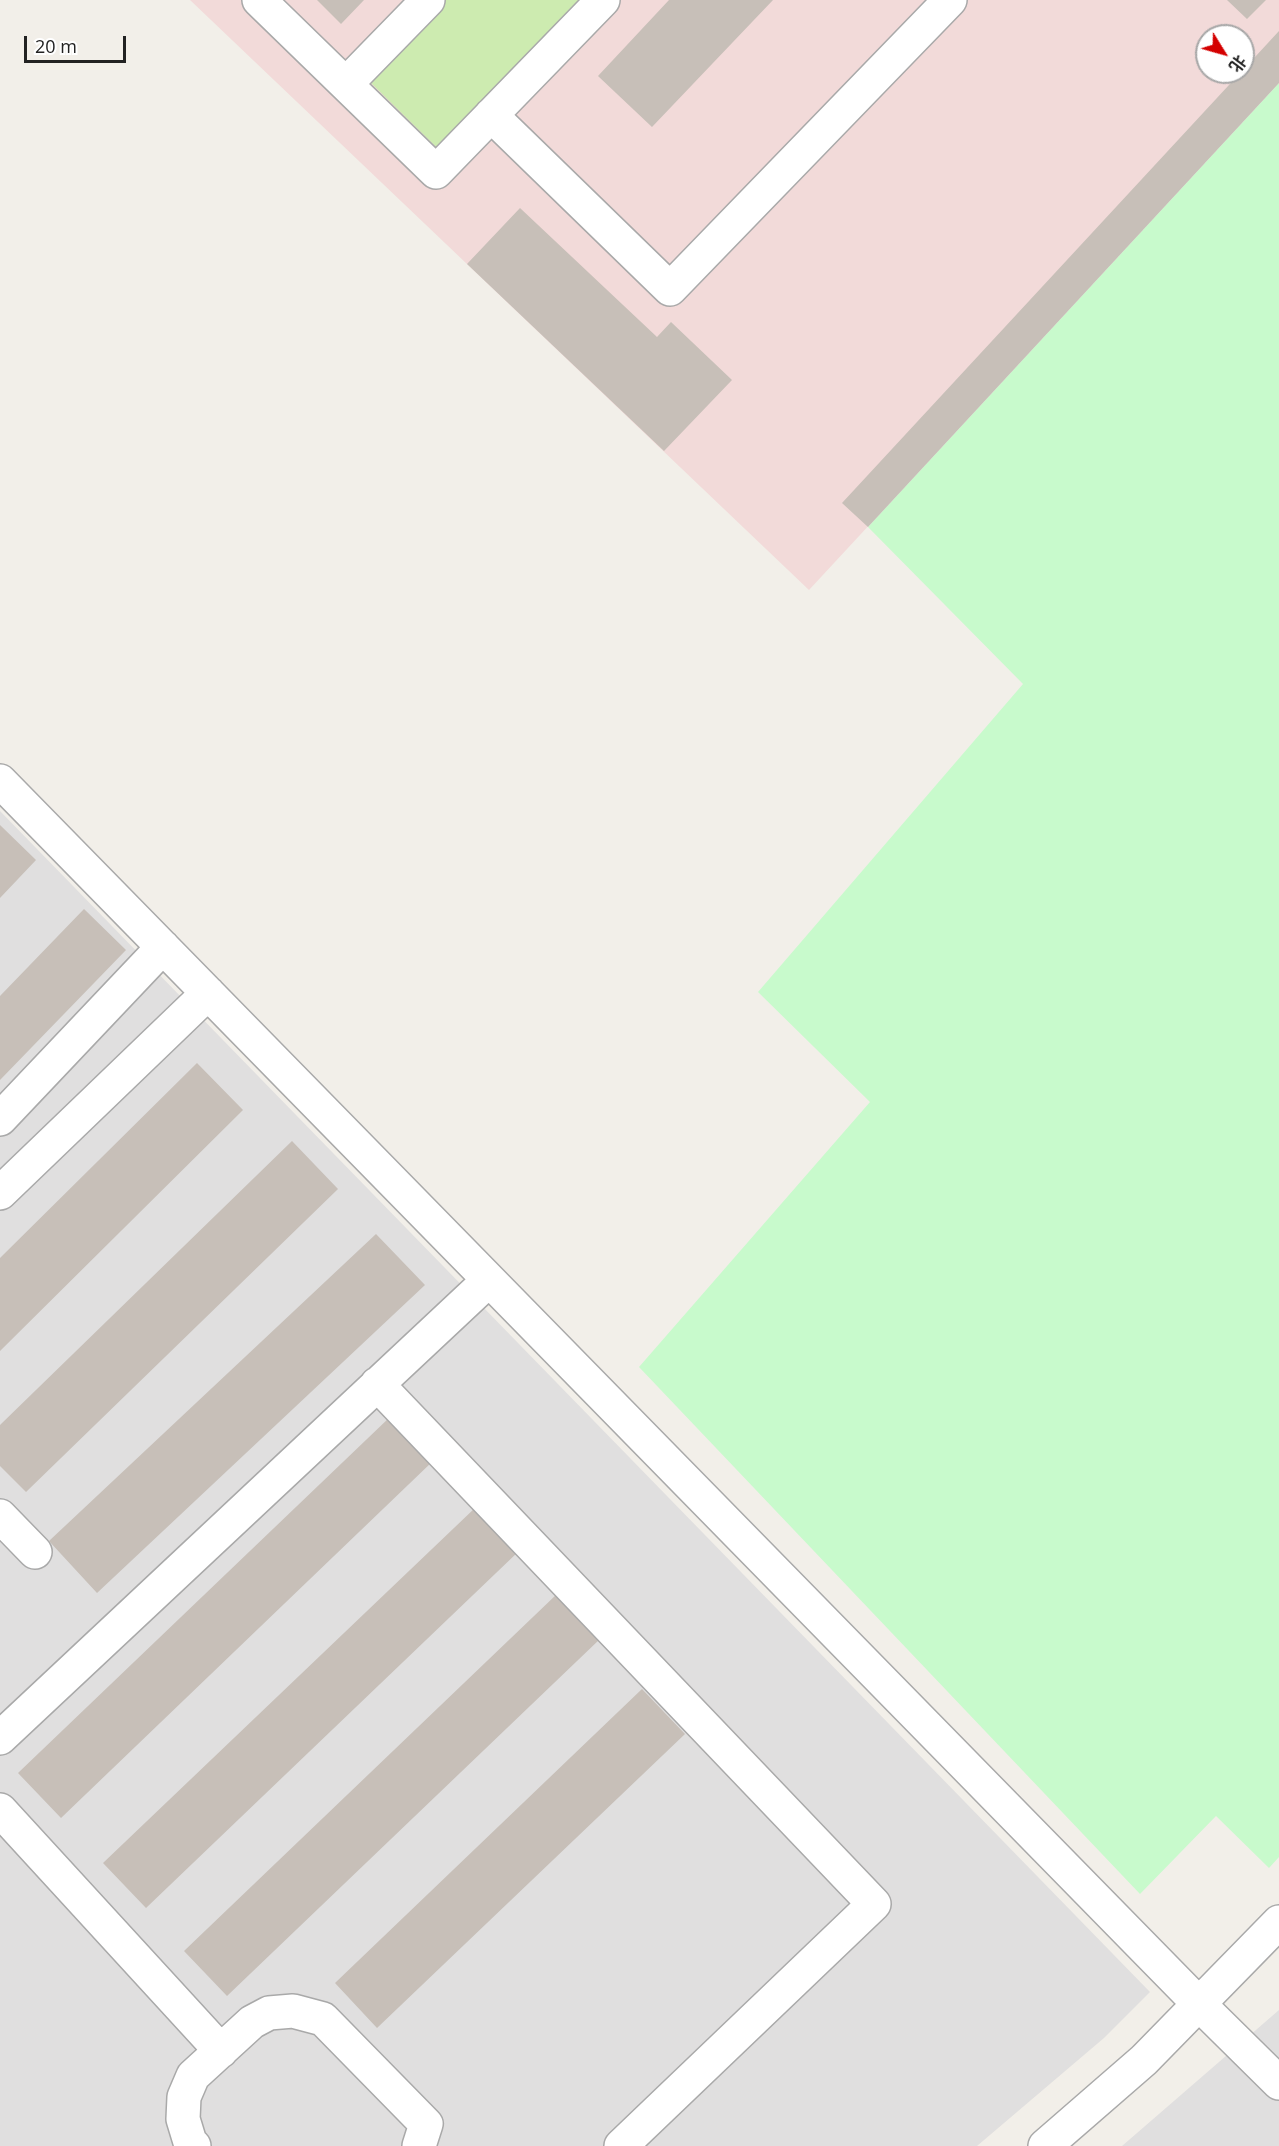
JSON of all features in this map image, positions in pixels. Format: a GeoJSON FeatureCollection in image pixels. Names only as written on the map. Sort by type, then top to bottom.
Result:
{"type":"FeatureCollection","features":[{"type":"Feature","properties":{"kind":"street"},"geometry":{"type":"LineString","coordinates":[[259,0],[436,172],[603,0]]}},
{"type":"Feature","properties":{"kind":"street"},"geometry":{"type":"LineString","coordinates":[[346,84],[428,0]]}},
{"type":"Feature","properties":{"kind":"street"},"geometry":{"type":"LineString","coordinates":[[491,115],[670,289],[950,0]]}},
{"type":"Feature","properties":{"kind":"street"},"geometry":{"type":"LineString","coordinates":[[0,781],[1279,2083]]}},
{"type":"Feature","properties":{"kind":"street"},"geometry":{"type":"LineString","coordinates":[[0,1119],[163,947]]}},
{"type":"Feature","properties":{"kind":"street"},"geometry":{"type":"LineString","coordinates":[[0,1193],[208,993]]}},
{"type":"Feature","properties":{"kind":"street"},"geometry":{"type":"LineString","coordinates":[[0,1738],[489,1280]]}},
{"type":"Feature","properties":{"kind":"street"},"geometry":{"type":"LineString","coordinates":[[377,1384],[874,1904],[621,2146]]}},
{"type":"Feature","properties":{"kind":"street"},"geometry":{"type":"LineString","coordinates":[[0,1516],[35,1552]]}},
{"type":"Feature","properties":{"kind":"street"},"geometry":{"type":"LineString","coordinates":[[0,1810],[221,2051]]}},
{"type":"Feature","properties":{"kind":"street"},"geometry":{"type":"LineString","coordinates":[[1045,2146],[1144,2060],[1279,1922]]}},
{"type":"Feature","properties":{"kind":"street"},"geometry":{"type":"LineString","coordinates":[[194,2146],[190,2142],[183,2119],[184,2097],[193,2076],[252,2022],[269,2013],[293,2011],[323,2019],[426,2124],[419,2146]]}},
{"type":"Feature","properties":{"kind":"shaded area"},"geometry":{"type":"Polygon","coordinates":[[[190,0],[1279,0],[1279,83],[809,590],[190,0]]]}},
{"type":"Feature","properties":{"kind":"shaded area"},"geometry":{"type":"Polygon","coordinates":[[[0,811],[1150,1992],[1104,2038],[977,2146],[0,2146],[0,811]]]}},
{"type":"Feature","properties":{"kind":"shaded area"},"geometry":{"type":"Polygon","coordinates":[[[1279,2010],[1279,2146],[1122,2146],[1279,2010]]]}},
{"type":"Feature","properties":{"kind":"green space"},"geometry":{"type":"Polygon","coordinates":[[[446,0],[586,0],[439,150],[368,80],[446,0]]]}},
{"type":"Feature","properties":{"kind":"green space"},"geometry":{"type":"Polygon","coordinates":[[[1279,83],[1279,1857],[1269,1868],[1216,1816],[1140,1894],[639,1367],[870,1102],[758,992],[1023,684],[868,527],[1279,83]]]}},
{"type":"Feature","properties":{"kind":"building"},"geometry":{"type":"Polygon","coordinates":[[[317,0],[364,0],[341,24],[317,0]]]}},
{"type":"Feature","properties":{"kind":"building"},"geometry":{"type":"Polygon","coordinates":[[[669,0],[773,0],[652,127],[598,76],[669,0]]]}},
{"type":"Feature","properties":{"kind":"building"},"geometry":{"type":"Polygon","coordinates":[[[1227,0],[1266,0],[1247,19],[1227,0]]]}},
{"type":"Feature","properties":{"kind":"building"},"geometry":{"type":"Polygon","coordinates":[[[1279,31],[1279,83],[868,527],[842,503],[1230,84],[1255,84],[1255,57],[1279,31]]]}},
{"type":"Feature","properties":{"kind":"building"},"geometry":{"type":"Polygon","coordinates":[[[520,208],[657,337],[671,322],[732,380],[664,451],[467,264],[520,208]]]}},
{"type":"Feature","properties":{"kind":"building"},"geometry":{"type":"Polygon","coordinates":[[[0,825],[36,860],[0,898],[0,825]]]}},
{"type":"Feature","properties":{"kind":"building"},"geometry":{"type":"Polygon","coordinates":[[[84,909],[126,950],[0,1080],[0,996],[84,909]]]}},
{"type":"Feature","properties":{"kind":"building"},"geometry":{"type":"Polygon","coordinates":[[[197,1063],[243,1110],[0,1351],[0,1258],[197,1063]]]}},
{"type":"Feature","properties":{"kind":"building"},"geometry":{"type":"Polygon","coordinates":[[[292,1141],[338,1189],[26,1492],[0,1466],[0,1425],[292,1141]]]}},
{"type":"Feature","properties":{"kind":"building"},"geometry":{"type":"Polygon","coordinates":[[[376,1234],[425,1285],[97,1593],[49,1541],[376,1234]]]}},
{"type":"Feature","properties":{"kind":"building"},"geometry":{"type":"Polygon","coordinates":[[[390,1417],[433,1461],[61,1818],[18,1773],[390,1417]]]}},
{"type":"Feature","properties":{"kind":"building"},"geometry":{"type":"Polygon","coordinates":[[[476,1507],[519,1551],[146,1908],[103,1863],[476,1507]]]}},
{"type":"Feature","properties":{"kind":"building"},"geometry":{"type":"Polygon","coordinates":[[[557,1594],[600,1639],[227,1996],[184,1951],[557,1594]]]}},
{"type":"Feature","properties":{"kind":"building"},"geometry":{"type":"Polygon","coordinates":[[[642,1689],[685,1734],[377,2028],[335,1983],[642,1689]]]}}]}
